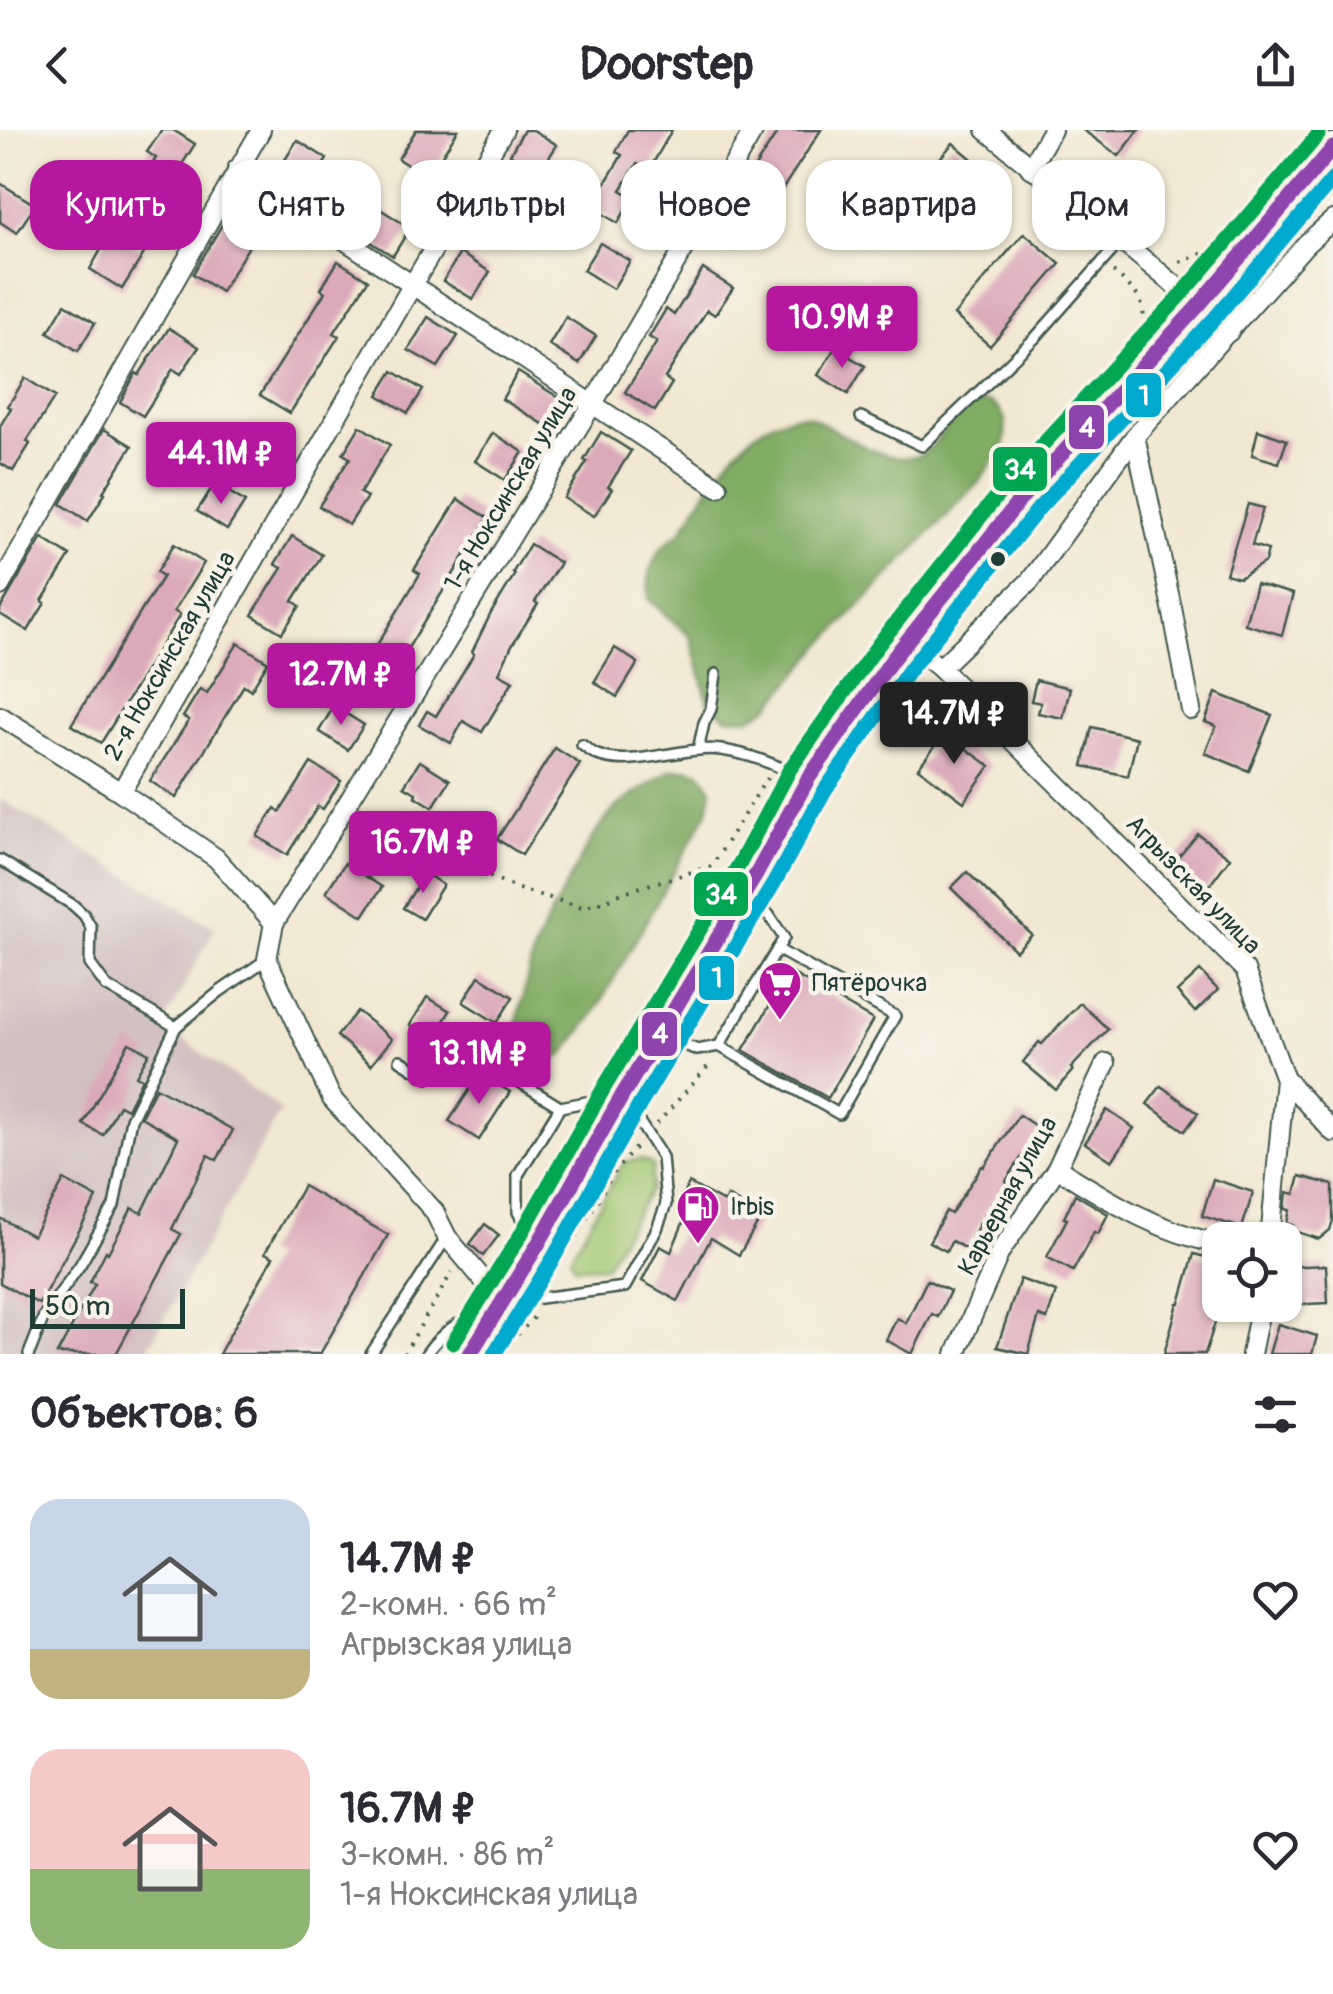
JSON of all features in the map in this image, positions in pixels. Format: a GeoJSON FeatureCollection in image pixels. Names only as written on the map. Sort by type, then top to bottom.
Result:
{"type":"FeatureCollection","features":[{"type":"Feature","properties":{"kind":"main road"},"geometry":{"type":"LineString","coordinates":[[470,1354],[808,779],[906,641],[1024,495],[1199,305],[1333,148]]}},
{"type":"Feature","properties":{"kind":"street"},"geometry":{"type":"LineString","coordinates":[[243,160],[261,130]]}},
{"type":"Feature","properties":{"kind":"street","name":"2-я Ноксинская улица"},"geometry":{"type":"LineString","coordinates":[[121,792],[504,130]]}},
{"type":"Feature","properties":{"kind":"street","name":"1-я Ноксинская улица"},"geometry":{"type":"LineString","coordinates":[[274,923],[592,405],[754,130]]}},
{"type":"Feature","properties":{"kind":"street"},"geometry":{"type":"LineString","coordinates":[[986,130],[1030,168],[1052,130]]}},
{"type":"Feature","properties":{"kind":"street"},"geometry":{"type":"LineString","coordinates":[[0,586],[222,197]]}},
{"type":"Feature","properties":{"kind":"street"},"geometry":{"type":"LineString","coordinates":[[940,668],[1030,581],[1135,436],[1306,244],[1333,220]]}},
{"type":"Feature","properties":{"kind":"street"},"geometry":{"type":"LineString","coordinates":[[361,250],[718,487]]}},
{"type":"Feature","properties":{"kind":"street"},"geometry":{"type":"LineString","coordinates":[[1130,250],[1229,332]]}},
{"type":"Feature","properties":{"kind":"street"},"geometry":{"type":"LineString","coordinates":[[1135,436],[1191,710]]}},
{"type":"Feature","properties":{"kind":"street","name":"Агрызская улица"},"geometry":{"type":"LineString","coordinates":[[906,641],[940,668],[1245,970],[1286,1079],[1272,1222]]}},
{"type":"Feature","properties":{"kind":"street"},"geometry":{"type":"LineString","coordinates":[[0,716],[216,858],[274,923],[267,959],[332,1099],[434,1211],[447,1236],[502,1302]]}},
{"type":"Feature","properties":{"kind":"street","name":"Карьерная улица"},"geometry":{"type":"LineString","coordinates":[[956,1354],[1000,1252],[1058,1168],[1106,1063]]}},
{"type":"Feature","properties":{"kind":"street"},"geometry":{"type":"LineString","coordinates":[[1286,1079],[1333,1132]]}},
{"type":"Feature","properties":{"kind":"street"},"geometry":{"type":"LineString","coordinates":[[1058,1168],[1148,1222],[1202,1238]]}},
{"type":"Feature","properties":{"kind":"street"},"geometry":{"type":"LineString","coordinates":[[1251,1354],[1258,1322]]}},
{"type":"Feature","properties":{"kind":"lane"},"geometry":{"type":"LineString","coordinates":[[861,418],[922,446],[1035,338],[1113,250]]}},
{"type":"Feature","properties":{"kind":"lane"},"geometry":{"type":"LineString","coordinates":[[698,750],[711,709],[716,674]]}},
{"type":"Feature","properties":{"kind":"lane"},"geometry":{"type":"LineString","coordinates":[[582,744],[594,754],[625,760],[720,750],[758,757],[808,779]]}},
{"type":"Feature","properties":{"kind":"lane"},"geometry":{"type":"LineString","coordinates":[[0,860],[84,914],[90,927],[90,964],[106,986],[176,1027]]}},
{"type":"Feature","properties":{"kind":"lane"},"geometry":{"type":"LineString","coordinates":[[719,1046],[784,938],[769,915],[744,893]]}},
{"type":"Feature","properties":{"kind":"lane"},"geometry":{"type":"LineString","coordinates":[[660,1034],[697,1050],[719,1046],[839,1114],[895,1016],[777,949]]}},
{"type":"Feature","properties":{"kind":"lane"},"geometry":{"type":"LineString","coordinates":[[28,1354],[44,1316],[114,1206],[131,1119],[176,1027],[267,959]]}},
{"type":"Feature","properties":{"kind":"lane"},"geometry":{"type":"LineString","coordinates":[[400,1060],[428,1078],[452,1040],[560,1107],[622,1096],[662,1158],[666,1204],[624,1287],[502,1302],[456,1323],[439,1336],[426,1354]]}},
{"type":"Feature","properties":{"kind":"lane"},"geometry":{"type":"LineString","coordinates":[[536,1246],[518,1212],[518,1175],[560,1107]]}},
{"type":"Feature","properties":{"kind":"lane"},"geometry":{"type":"LineString","coordinates":[[371,1354],[447,1236]]}},
{"type":"Feature","properties":{"kind":"path"},"geometry":{"type":"LineString","coordinates":[[1180,262],[1209,250],[1258,197]]}},
{"type":"Feature","properties":{"kind":"path"},"geometry":{"type":"LineString","coordinates":[[1102,262],[1142,301],[1142,328]]}},
{"type":"Feature","properties":{"kind":"path"},"geometry":{"type":"LineString","coordinates":[[333,828],[404,835],[515,888],[582,907],[712,866],[775,765]]}},
{"type":"Feature","properties":{"kind":"path"},"geometry":{"type":"LineString","coordinates":[[404,1354],[462,1254]]}},
{"type":"Feature","properties":{"kind":"path"},"geometry":{"type":"LineString","coordinates":[[500,1354],[540,1310]]}},
{"type":"Feature","properties":{"kind":"shaded area"},"geometry":{"type":"Polygon","coordinates":[[[0,799],[215,928],[163,1025],[281,1110],[145,1354],[0,1354],[0,799]]]}},
{"type":"Feature","properties":{"kind":"green space"},"geometry":{"type":"Polygon","coordinates":[[[969,401],[991,403],[1005,420],[1005,443],[980,481],[821,646],[770,706],[749,718],[726,717],[708,702],[691,637],[649,600],[648,590],[658,553],[680,533],[733,455],[768,425],[788,417],[810,416],[885,455],[915,457],[934,444],[969,401]]]}},
{"type":"Feature","properties":{"kind":"green space"},"geometry":{"type":"Polygon","coordinates":[[[671,770],[700,772],[712,789],[708,811],[594,1014],[564,1054],[555,1059],[534,1055],[517,1040],[515,1030],[533,954],[592,838],[616,807],[671,770]]]}},
{"type":"Feature","properties":{"kind":"green space"},"geometry":{"type":"Polygon","coordinates":[[[641,1159],[653,1165],[651,1188],[605,1266],[575,1267],[570,1257],[624,1162],[641,1159]]]}},
{"type":"Feature","properties":{"kind":"building"},"geometry":{"type":"Polygon","coordinates":[[[162,130],[173,130],[195,144],[185,160],[155,160],[147,152],[162,130]]]}},
{"type":"Feature","properties":{"kind":"building"},"geometry":{"type":"Polygon","coordinates":[[[416,130],[458,130],[439,160],[398,159],[416,130]]]}},
{"type":"Feature","properties":{"kind":"building"},"geometry":{"type":"Polygon","coordinates":[[[524,130],[533,130],[557,145],[547,160],[516,160],[510,154],[524,130]]]}},
{"type":"Feature","properties":{"kind":"building"},"geometry":{"type":"Polygon","coordinates":[[[628,130],[672,130],[655,160],[621,160],[618,223],[601,213],[601,190],[622,155],[616,152],[628,130]]]}},
{"type":"Feature","properties":{"kind":"building"},"geometry":{"type":"Polygon","coordinates":[[[779,130],[821,130],[786,184],[786,160],[760,160],[779,130]]]}},
{"type":"Feature","properties":{"kind":"building"},"geometry":{"type":"Polygon","coordinates":[[[1083,130],[1139,130],[1119,156],[1083,130]]]}},
{"type":"Feature","properties":{"kind":"building"},"geometry":{"type":"Polygon","coordinates":[[[297,140],[327,159],[326,160],[285,160],[297,140]]]}},
{"type":"Feature","properties":{"kind":"building"},"geometry":{"type":"Polygon","coordinates":[[[953,143],[973,160],[939,160],[953,143]]]}},
{"type":"Feature","properties":{"kind":"building"},"geometry":{"type":"Polygon","coordinates":[[[0,183],[30,202],[30,213],[17,233],[0,222],[0,183]]]}},
{"type":"Feature","properties":{"kind":"building"},"geometry":{"type":"Polygon","coordinates":[[[381,210],[401,222],[401,243],[393,256],[381,248],[381,210]]]}},
{"type":"Feature","properties":{"kind":"building"},"geometry":{"type":"Polygon","coordinates":[[[222,224],[222,250],[247,250],[221,292],[193,274],[222,224]]]}},
{"type":"Feature","properties":{"kind":"building"},"geometry":{"type":"Polygon","coordinates":[[[1024,233],[1032,240],[1032,250],[1044,250],[1060,264],[990,346],[954,315],[1024,233]]]}},
{"type":"Feature","properties":{"kind":"building"},"geometry":{"type":"Polygon","coordinates":[[[601,244],[630,261],[613,289],[583,270],[596,250],[601,250],[601,244]]]}},
{"type":"Feature","properties":{"kind":"building"},"geometry":{"type":"Polygon","coordinates":[[[101,250],[145,252],[122,289],[90,269],[101,250]]]}},
{"type":"Feature","properties":{"kind":"building"},"geometry":{"type":"Polygon","coordinates":[[[460,253],[490,272],[473,299],[443,281],[460,253]]]}},
{"type":"Feature","properties":{"kind":"building"},"geometry":{"type":"Polygon","coordinates":[[[338,261],[368,280],[334,333],[339,336],[290,413],[260,395],[325,292],[321,289],[338,261]]]}},
{"type":"Feature","properties":{"kind":"building"},"geometry":{"type":"Polygon","coordinates":[[[703,269],[733,288],[715,315],[707,310],[665,378],[672,383],[655,411],[625,392],[657,342],[649,337],[666,309],[674,315],[703,269]]]}},
{"type":"Feature","properties":{"kind":"building"},"geometry":{"type":"Polygon","coordinates":[[[869,291],[898,310],[881,338],[851,319],[869,291]]]}},
{"type":"Feature","properties":{"kind":"building"},"geometry":{"type":"Polygon","coordinates":[[[65,304],[95,323],[78,351],[48,332],[65,304]]]}},
{"type":"Feature","properties":{"kind":"building"},"geometry":{"type":"Polygon","coordinates":[[[428,317],[458,336],[438,367],[408,350],[428,317]]]}},
{"type":"Feature","properties":{"kind":"building"},"geometry":{"type":"Polygon","coordinates":[[[566,317],[596,336],[579,364],[549,345],[566,317]]]}},
{"type":"Feature","properties":{"kind":"building"},"geometry":{"type":"Polygon","coordinates":[[[169,328],[199,347],[181,374],[173,369],[143,416],[120,402],[169,328]]]}},
{"type":"Feature","properties":{"kind":"building"},"geometry":{"type":"Polygon","coordinates":[[[835,348],[865,366],[848,394],[818,375],[835,348]]]}},
{"type":"Feature","properties":{"kind":"building"},"geometry":{"type":"Polygon","coordinates":[[[393,371],[423,390],[408,413],[378,395],[393,371]]]}},
{"type":"Feature","properties":{"kind":"building"},"geometry":{"type":"Polygon","coordinates":[[[518,372],[561,399],[545,425],[502,399],[518,372]]]}},
{"type":"Feature","properties":{"kind":"building"},"geometry":{"type":"Polygon","coordinates":[[[25,378],[55,397],[13,471],[0,463],[0,426],[25,378]]]}},
{"type":"Feature","properties":{"kind":"building"},"geometry":{"type":"Polygon","coordinates":[[[360,426],[390,445],[360,493],[367,497],[349,525],[319,506],[350,458],[343,454],[360,426]]]}},
{"type":"Feature","properties":{"kind":"building"},"geometry":{"type":"Polygon","coordinates":[[[246,427],[276,446],[259,474],[229,455],[246,427]]]}},
{"type":"Feature","properties":{"kind":"building"},"geometry":{"type":"Polygon","coordinates":[[[104,429],[132,446],[88,521],[61,504],[104,429]]]}},
{"type":"Feature","properties":{"kind":"building"},"geometry":{"type":"Polygon","coordinates":[[[1258,430],[1287,440],[1279,463],[1252,455],[1258,430]]]}},
{"type":"Feature","properties":{"kind":"building"},"geometry":{"type":"Polygon","coordinates":[[[601,432],[631,451],[594,516],[564,498],[601,432]]]}},
{"type":"Feature","properties":{"kind":"building"},"geometry":{"type":"Polygon","coordinates":[[[493,433],[523,452],[505,480],[475,461],[493,433]]]}},
{"type":"Feature","properties":{"kind":"building"},"geometry":{"type":"Polygon","coordinates":[[[215,483],[245,502],[227,530],[197,511],[215,483]]]}},
{"type":"Feature","properties":{"kind":"building"},"geometry":{"type":"Polygon","coordinates":[[[458,499],[488,518],[376,700],[348,684],[351,681],[347,679],[365,651],[371,655],[420,574],[414,570],[458,499]]]}},
{"type":"Feature","properties":{"kind":"building"},"geometry":{"type":"Polygon","coordinates":[[[1248,504],[1263,508],[1252,545],[1268,550],[1265,562],[1239,578],[1226,574],[1248,504]]]}},
{"type":"Feature","properties":{"kind":"building"},"geometry":{"type":"Polygon","coordinates":[[[292,536],[322,555],[293,601],[300,606],[282,633],[252,615],[282,568],[275,564],[292,536]]]}},
{"type":"Feature","properties":{"kind":"building"},"geometry":{"type":"Polygon","coordinates":[[[42,538],[70,556],[28,631],[0,614],[0,609],[42,538]]]}},
{"type":"Feature","properties":{"kind":"building"},"geometry":{"type":"Polygon","coordinates":[[[174,544],[204,563],[174,611],[180,615],[101,743],[71,725],[163,576],[157,572],[174,544]]]}},
{"type":"Feature","properties":{"kind":"building"},"geometry":{"type":"Polygon","coordinates":[[[530,544],[560,563],[499,673],[513,681],[482,732],[463,721],[451,743],[419,725],[427,711],[436,716],[474,654],[491,613],[530,544]]]}},
{"type":"Feature","properties":{"kind":"building"},"geometry":{"type":"Polygon","coordinates":[[[1256,584],[1293,594],[1282,635],[1245,624],[1256,584]]]}},
{"type":"Feature","properties":{"kind":"building"},"geometry":{"type":"Polygon","coordinates":[[[238,643],[268,662],[251,690],[244,685],[176,798],[150,781],[189,720],[183,717],[200,689],[207,693],[238,643]]]}},
{"type":"Feature","properties":{"kind":"building"},"geometry":{"type":"Polygon","coordinates":[[[615,648],[638,663],[617,697],[594,682],[615,648]]]}},
{"type":"Feature","properties":{"kind":"building"},"geometry":{"type":"Polygon","coordinates":[[[1036,680],[1070,688],[1063,718],[1038,713],[1041,703],[1031,701],[1036,680]]]}},
{"type":"Feature","properties":{"kind":"building"},"geometry":{"type":"Polygon","coordinates":[[[1216,693],[1272,715],[1249,771],[1205,753],[1216,726],[1205,722],[1216,693]]]}},
{"type":"Feature","properties":{"kind":"building"},"geometry":{"type":"Polygon","coordinates":[[[334,706],[364,725],[348,750],[319,731],[334,706]]]}},
{"type":"Feature","properties":{"kind":"building"},"geometry":{"type":"Polygon","coordinates":[[[1092,727],[1137,738],[1128,776],[1083,766],[1092,727]]]}},
{"type":"Feature","properties":{"kind":"building"},"geometry":{"type":"Polygon","coordinates":[[[945,733],[990,766],[964,802],[918,768],[945,733]]]}},
{"type":"Feature","properties":{"kind":"building"},"geometry":{"type":"Polygon","coordinates":[[[555,748],[580,764],[522,855],[497,839],[555,748]]]}},
{"type":"Feature","properties":{"kind":"building"},"geometry":{"type":"Polygon","coordinates":[[[420,761],[450,780],[433,807],[404,786],[420,761]]]}},
{"type":"Feature","properties":{"kind":"building"},"geometry":{"type":"Polygon","coordinates":[[[311,763],[341,781],[323,809],[318,806],[287,855],[257,836],[275,808],[280,812],[311,763]]]}},
{"type":"Feature","properties":{"kind":"building"},"geometry":{"type":"Polygon","coordinates":[[[1198,834],[1230,858],[1206,890],[1198,884],[1192,891],[1176,878],[1181,872],[1172,865],[1198,834]]]}},
{"type":"Feature","properties":{"kind":"building"},"geometry":{"type":"Polygon","coordinates":[[[345,863],[382,887],[363,916],[326,892],[345,863]]]}},
{"type":"Feature","properties":{"kind":"building"},"geometry":{"type":"Polygon","coordinates":[[[967,872],[1032,935],[1016,951],[951,888],[967,872]]]}},
{"type":"Feature","properties":{"kind":"building"},"geometry":{"type":"Polygon","coordinates":[[[425,873],[443,885],[422,919],[403,908],[425,873]]]}},
{"type":"Feature","properties":{"kind":"building"},"geometry":{"type":"Polygon","coordinates":[[[788,971],[873,1020],[828,1098],[743,1050],[788,971]]]}},
{"type":"Feature","properties":{"kind":"building"},"geometry":{"type":"Polygon","coordinates":[[[1200,971],[1218,990],[1195,1012],[1177,992],[1200,971]]]}},
{"type":"Feature","properties":{"kind":"building"},"geometry":{"type":"Polygon","coordinates":[[[479,976],[513,997],[497,1023],[463,1002],[479,976]]]}},
{"type":"Feature","properties":{"kind":"building"},"geometry":{"type":"Polygon","coordinates":[[[427,997],[450,1011],[433,1039],[410,1025],[427,997]]]}},
{"type":"Feature","properties":{"kind":"building"},"geometry":{"type":"Polygon","coordinates":[[[1080,1003],[1108,1029],[1056,1090],[1023,1062],[1080,1003]]]}},
{"type":"Feature","properties":{"kind":"building"},"geometry":{"type":"Polygon","coordinates":[[[357,1011],[392,1039],[371,1065],[337,1036],[357,1011]]]}},
{"type":"Feature","properties":{"kind":"building"},"geometry":{"type":"Polygon","coordinates":[[[129,1043],[149,1053],[136,1076],[142,1079],[127,1109],[119,1105],[103,1135],[83,1124],[129,1043]]]}},
{"type":"Feature","properties":{"kind":"building"},"geometry":{"type":"Polygon","coordinates":[[[480,1074],[510,1092],[479,1140],[449,1121],[480,1074]]]}},
{"type":"Feature","properties":{"kind":"building"},"geometry":{"type":"Polygon","coordinates":[[[1161,1086],[1198,1113],[1185,1131],[1147,1104],[1161,1086]]]}},
{"type":"Feature","properties":{"kind":"building"},"geometry":{"type":"Polygon","coordinates":[[[156,1087],[233,1130],[217,1160],[208,1155],[172,1229],[181,1234],[116,1354],[57,1354],[95,1284],[90,1282],[106,1251],[132,1208],[142,1213],[178,1138],[141,1117],[156,1087]]]}},
{"type":"Feature","properties":{"kind":"building"},"geometry":{"type":"Polygon","coordinates":[[[1107,1110],[1134,1128],[1112,1161],[1085,1143],[1107,1110]]]}},
{"type":"Feature","properties":{"kind":"building"},"geometry":{"type":"Polygon","coordinates":[[[1019,1115],[1040,1129],[966,1249],[952,1241],[946,1251],[929,1242],[946,1211],[951,1214],[1019,1115]]]}},
{"type":"Feature","properties":{"kind":"building"},"geometry":{"type":"Polygon","coordinates":[[[1300,1176],[1333,1185],[1333,1220],[1330,1230],[1319,1239],[1302,1234],[1302,1222],[1287,1222],[1287,1192],[1295,1194],[1300,1176]]]}},
{"type":"Feature","properties":{"kind":"building"},"geometry":{"type":"Polygon","coordinates":[[[1213,1179],[1253,1192],[1244,1222],[1222,1222],[1202,1216],[1213,1179]]]}},
{"type":"Feature","properties":{"kind":"building"},"geometry":{"type":"Polygon","coordinates":[[[64,1180],[97,1198],[39,1304],[0,1283],[0,1218],[33,1236],[64,1180]]]}},
{"type":"Feature","properties":{"kind":"building"},"geometry":{"type":"Polygon","coordinates":[[[689,1183],[724,1202],[727,1196],[762,1216],[739,1255],[711,1238],[678,1301],[642,1281],[660,1246],[671,1252],[689,1209],[678,1204],[689,1183]]]}},
{"type":"Feature","properties":{"kind":"building"},"geometry":{"type":"Polygon","coordinates":[[[303,1186],[388,1235],[320,1354],[219,1354],[273,1257],[265,1253],[303,1186]]]}},
{"type":"Feature","properties":{"kind":"building"},"geometry":{"type":"Polygon","coordinates":[[[1075,1194],[1108,1214],[1073,1271],[1047,1257],[1075,1194]]]}},
{"type":"Feature","properties":{"kind":"building"},"geometry":{"type":"Polygon","coordinates":[[[485,1224],[499,1235],[483,1256],[470,1244],[485,1224]]]}},
{"type":"Feature","properties":{"kind":"building"},"geometry":{"type":"Polygon","coordinates":[[[1194,1254],[1202,1256],[1202,1322],[1215,1322],[1205,1354],[1164,1354],[1194,1254]]]}},
{"type":"Feature","properties":{"kind":"building"},"geometry":{"type":"Polygon","coordinates":[[[1326,1265],[1328,1303],[1302,1304],[1302,1266],[1326,1265]]]}},
{"type":"Feature","properties":{"kind":"building"},"geometry":{"type":"Polygon","coordinates":[[[1020,1279],[1056,1292],[1047,1319],[1039,1316],[1028,1354],[997,1347],[1020,1279]]]}},
{"type":"Feature","properties":{"kind":"building"},"geometry":{"type":"Polygon","coordinates":[[[927,1280],[950,1291],[938,1317],[932,1314],[912,1354],[886,1340],[897,1318],[906,1323],[927,1280]]]}},
{"type":"Feature","properties":{"kind":"building"},"geometry":{"type":"Polygon","coordinates":[[[1278,1324],[1317,1336],[1312,1354],[1269,1354],[1278,1324]]]}},
{"type":"Feature","properties":{"kind":"transit line","name":"34"},"geometry":{"type":"LineString","coordinates":[[453,1343],[740,863],[790,769],[878,645],[1009,481],[1184,292],[1318,135]]}},
{"type":"Feature","properties":{"kind":"transit line","name":"4"},"geometry":{"type":"LineString","coordinates":[[470,1354],[757,873],[808,779],[894,657],[1024,495],[1199,305],[1333,148]]}},
{"type":"Feature","properties":{"kind":"transit line","name":"1"},"geometry":{"type":"LineString","coordinates":[[494,1354],[774,883],[825,790],[910,669],[1039,508],[1214,319],[1333,179]]}},
{"type":"Feature","properties":{"kind":"place","name":"Пятёрочка"},"geometry":{"type":"Point","coordinates":[780,1021]}},
{"type":"Feature","properties":{"kind":"place","name":"Irbis"},"geometry":{"type":"Point","coordinates":[698,1245]}}]}
